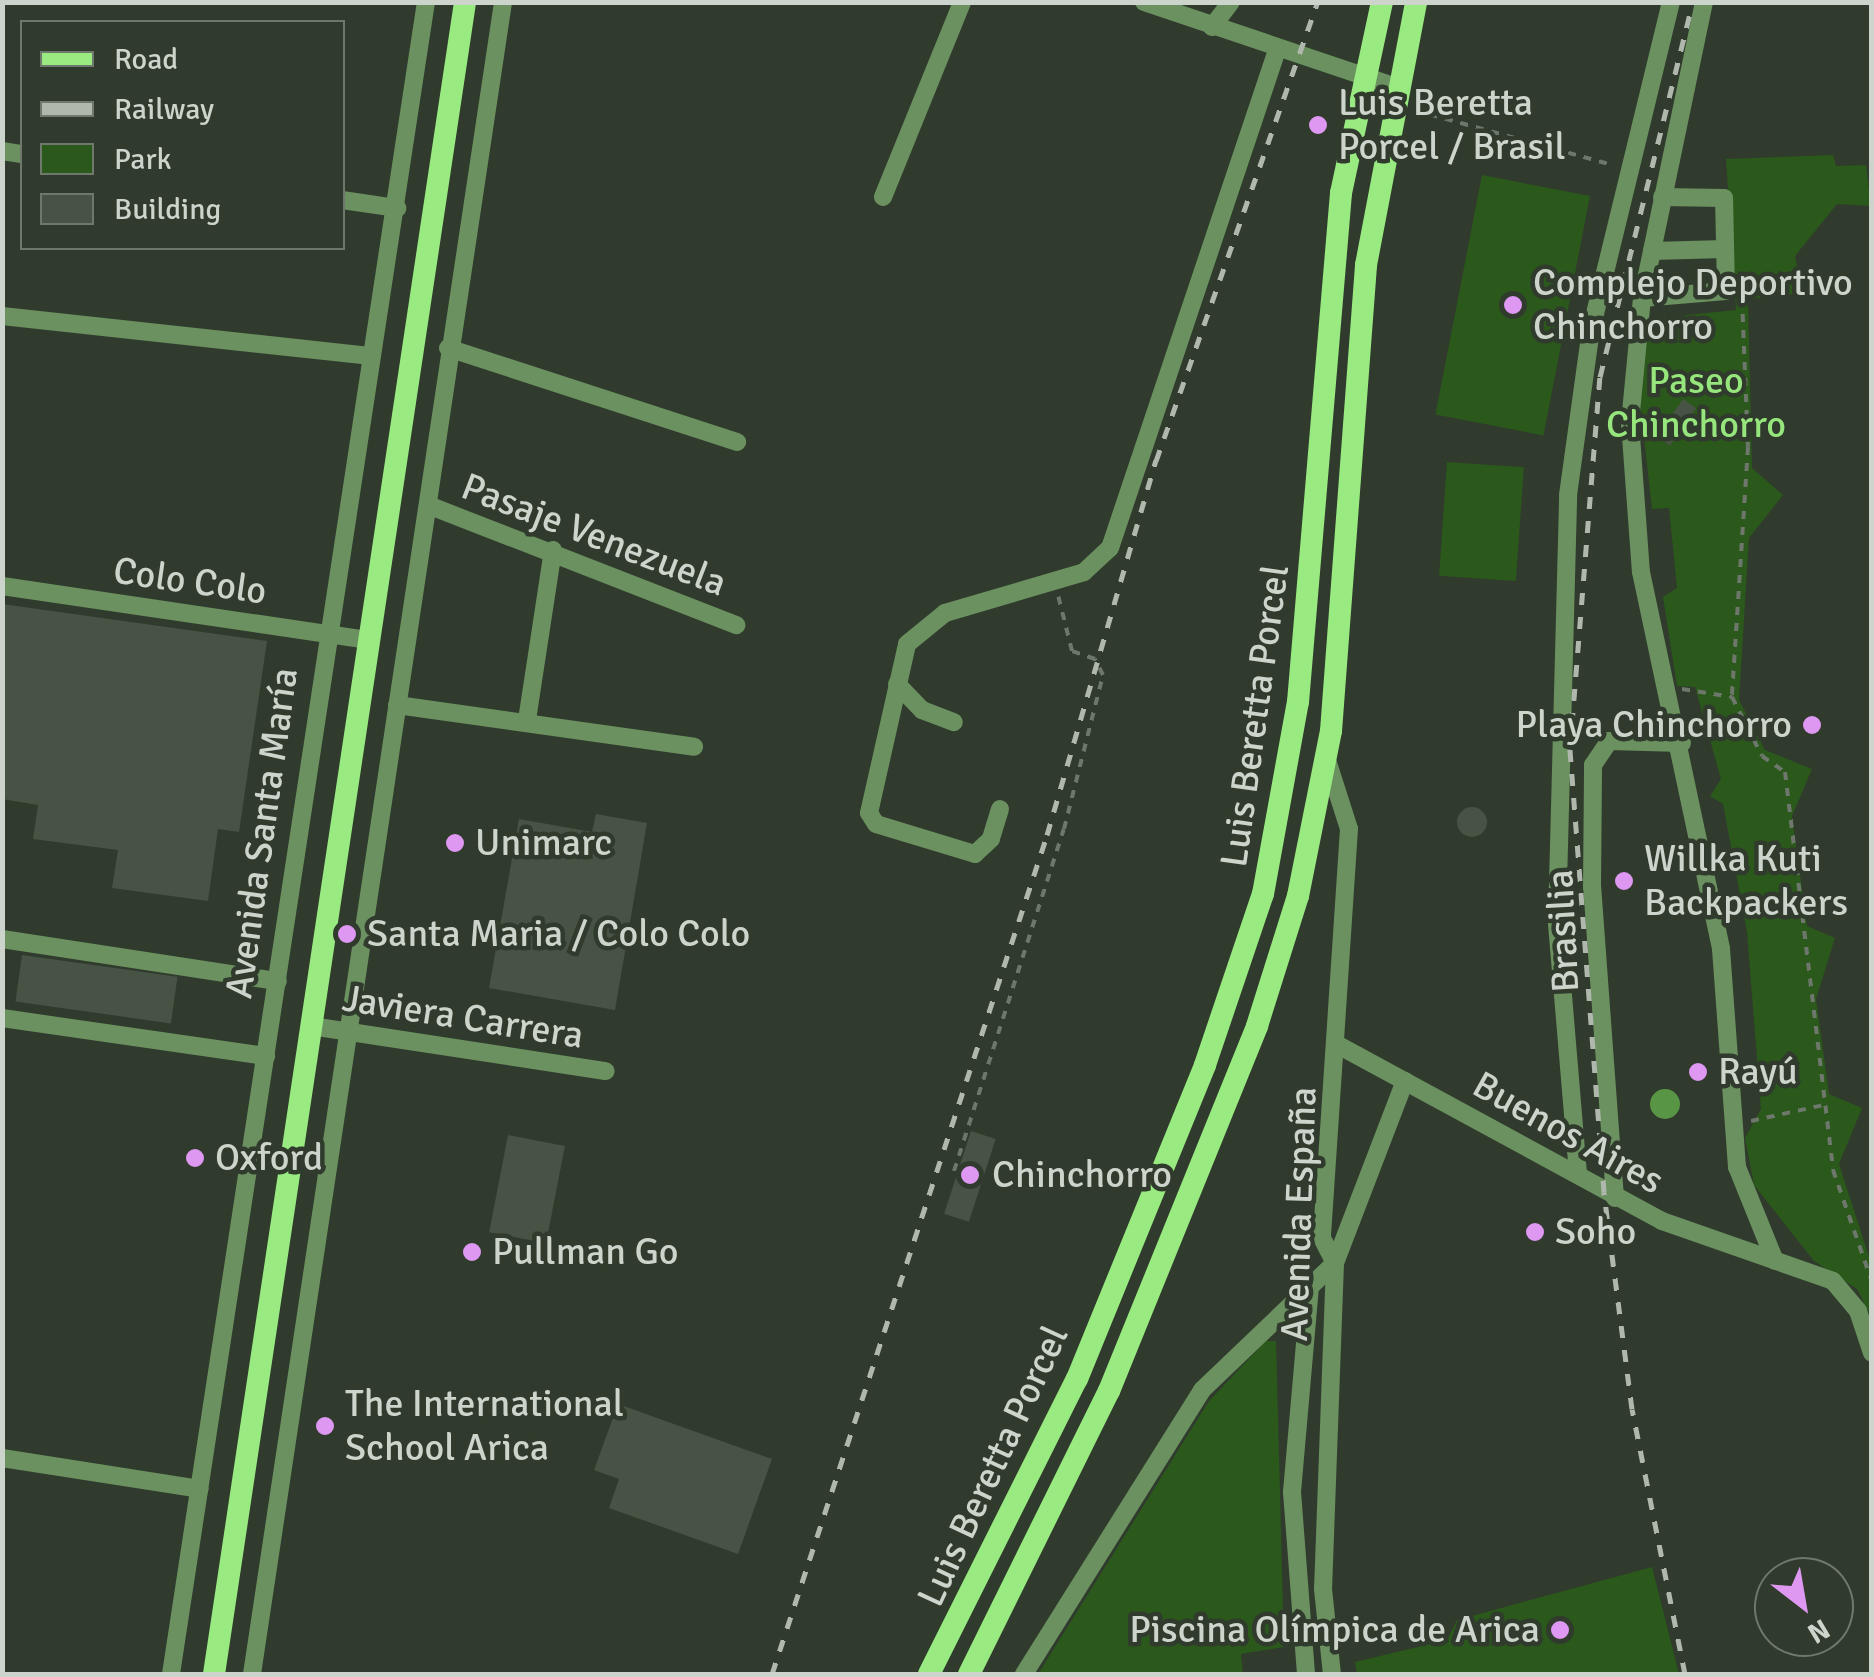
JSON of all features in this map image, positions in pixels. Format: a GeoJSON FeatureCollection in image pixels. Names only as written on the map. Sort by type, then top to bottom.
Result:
{"type":"FeatureCollection","features":[{"type":"Feature","properties":{"kind":"main road","name":"Avenida Santa María"},"geometry":{"type":"LineString","coordinates":[[214,1674],[465,2]]}},
{"type":"Feature","properties":{"kind":"main road","name":"Luis Beretta Porcel"},"geometry":{"type":"LineString","coordinates":[[929,1674],[1070,1394],[1206,1065],[1263,894],[1298,702],[1330,280],[1361,80],[1382,2]]}},
{"type":"Feature","properties":{"kind":"main road","name":"Luis Beretta Porcel"},"geometry":{"type":"LineString","coordinates":[[970,1674],[1089,1436],[1235,1084],[1287,937],[1327,760],[1362,296],[1392,95],[1416,2]]}},
{"type":"Feature","properties":{"kind":"street","name":"Avenida Santa María"},"geometry":{"type":"LineString","coordinates":[[171,1674],[278,981],[324,634],[397,208],[426,2]]}},
{"type":"Feature","properties":{"kind":"street"},"geometry":{"type":"LineString","coordinates":[[252,1674],[428,505],[448,348],[503,2]]}},
{"type":"Feature","properties":{"kind":"street"},"geometry":{"type":"LineString","coordinates":[[883,196],[962,2]]}},
{"type":"Feature","properties":{"kind":"street"},"geometry":{"type":"LineString","coordinates":[[1144,2],[1361,80],[1392,95]]}},
{"type":"Feature","properties":{"kind":"street"},"geometry":{"type":"LineString","coordinates":[[1212,27],[1231,2]]}},
{"type":"Feature","properties":{"kind":"street"},"geometry":{"type":"LineString","coordinates":[[1578,1174],[1557,922],[1568,494],[1588,347],[1671,2]]}},
{"type":"Feature","properties":{"kind":"street"},"geometry":{"type":"LineString","coordinates":[[1704,2],[1642,298],[1630,423],[1641,572],[1664,686],[1682,743],[1721,949],[1733,1124],[1744,1196],[1775,1261]]}},
{"type":"Feature","properties":{"kind":"street"},"geometry":{"type":"LineString","coordinates":[[1000,808],[991,839],[974,854],[876,824],[866,802],[907,644],[926,622],[1084,572],[1110,548],[1277,50]]}},
{"type":"Feature","properties":{"kind":"street"},"geometry":{"type":"LineString","coordinates":[[1642,298],[1726,292],[1724,198],[1662,198]]}},
{"type":"Feature","properties":{"kind":"street"},"geometry":{"type":"LineString","coordinates":[[345,200],[397,208]]}},
{"type":"Feature","properties":{"kind":"street"},"geometry":{"type":"LineString","coordinates":[[1652,251],[1725,249]]}},
{"type":"Feature","properties":{"kind":"street"},"geometry":{"type":"LineString","coordinates":[[2,316],[372,356]]}},
{"type":"Feature","properties":{"kind":"street"},"geometry":{"type":"LineString","coordinates":[[448,348],[737,442]]}},
{"type":"Feature","properties":{"kind":"street","name":"Pasaje Venezuela"},"geometry":{"type":"LineString","coordinates":[[428,505],[553,550],[736,625]]}},
{"type":"Feature","properties":{"kind":"street"},"geometry":{"type":"LineString","coordinates":[[527,720],[553,550]]}},
{"type":"Feature","properties":{"kind":"street","name":"Colo Colo"},"geometry":{"type":"LineString","coordinates":[[2,586],[367,640]]}},
{"type":"Feature","properties":{"kind":"street"},"geometry":{"type":"LineString","coordinates":[[896,684],[954,722]]}},
{"type":"Feature","properties":{"kind":"street"},"geometry":{"type":"LineString","coordinates":[[397,705],[527,720],[694,747]]}},
{"type":"Feature","properties":{"kind":"street","name":"Brasilia"},"geometry":{"type":"LineString","coordinates":[[1616,1198],[1592,887],[1593,765],[1610,741],[1682,743]]}},
{"type":"Feature","properties":{"kind":"street","name":"Avenida España"},"geometry":{"type":"LineString","coordinates":[[1327,760],[1349,829],[1338,1044],[1322,1238],[1334,1263],[1323,1588],[1332,1674]]}},
{"type":"Feature","properties":{"kind":"street"},"geometry":{"type":"LineString","coordinates":[[2,939],[278,981]]}},
{"type":"Feature","properties":{"kind":"street"},"geometry":{"type":"LineString","coordinates":[[2,1018],[266,1056]]}},
{"type":"Feature","properties":{"kind":"street","name":"Javiera Carrera"},"geometry":{"type":"LineString","coordinates":[[311,1026],[606,1072]]}},
{"type":"Feature","properties":{"kind":"street","name":"Buenos Aires"},"geometry":{"type":"LineString","coordinates":[[1338,1044],[1616,1198],[1775,1261],[1849,1296],[1872,1353]]}},
{"type":"Feature","properties":{"kind":"street"},"geometry":{"type":"LineString","coordinates":[[1024,1674],[1202,1390],[1334,1263],[1405,1081]]}},
{"type":"Feature","properties":{"kind":"street","name":"Avenida España"},"geometry":{"type":"LineString","coordinates":[[1306,1674],[1292,1492],[1310,1285]]}},
{"type":"Feature","properties":{"kind":"street"},"geometry":{"type":"LineString","coordinates":[[1287,1306],[1307,1330]]}},
{"type":"Feature","properties":{"kind":"street"},"geometry":{"type":"LineString","coordinates":[[2,1458],[200,1490]]}},
{"type":"Feature","properties":{"kind":"path"},"geometry":{"type":"LineString","coordinates":[[1392,95],[1630,170]]}},
{"type":"Feature","properties":{"kind":"path"},"geometry":{"type":"LineString","coordinates":[[1742,293],[1748,447],[1732,698],[1762,756],[1785,772],[1834,1170],[1872,1282]]}},
{"type":"Feature","properties":{"kind":"path"},"geometry":{"type":"LineString","coordinates":[[954,1171],[1064,829],[1103,675],[1096,659],[1072,651],[1054,581]]}},
{"type":"Feature","properties":{"kind":"path"},"geometry":{"type":"LineString","coordinates":[[1664,686],[1732,698]]}},
{"type":"Feature","properties":{"kind":"path"},"geometry":{"type":"LineString","coordinates":[[1733,1124],[1824,1105]]}},
{"type":"Feature","properties":{"kind":"green space","name":"Paseo Chinchorro"},"geometry":{"type":"Polygon","coordinates":[[[1833,155],[1836,166],[1866,165],[1871,206],[1837,204],[1795,256],[1802,293],[1748,299],[1752,468],[1783,495],[1749,538],[1739,700],[1765,750],[1812,769],[1792,816],[1807,926],[1835,938],[1816,999],[1829,1094],[1862,1108],[1839,1164],[1871,1263],[1871,1317],[1857,1289],[1814,1261],[1754,1185],[1745,1138],[1761,1109],[1747,932],[1723,804],[1710,796],[1721,779],[1695,687],[1677,686],[1663,597],[1677,588],[1669,508],[1652,509],[1640,401],[1648,319],[1736,310],[1726,159],[1833,155]]]}},
{"type":"Feature","properties":{"kind":"green space","name":"Complejo Deportivo Chinchorro"},"geometry":{"type":"Polygon","coordinates":[[[1482,175],[1590,196],[1543,436],[1435,415],[1482,175]]]}},
{"type":"Feature","properties":{"kind":"green space"},"geometry":{"type":"Polygon","coordinates":[[[1447,462],[1524,467],[1516,581],[1439,576],[1447,462]]]}},
{"type":"Feature","properties":{"kind":"green space"},"geometry":{"type":"Polygon","coordinates":[[[1266,1341],[1276,1341],[1284,1647],[1241,1654],[1243,1674],[1038,1674],[1209,1401],[1266,1341]]]}},
{"type":"Feature","properties":{"kind":"green space","name":"Piscina Olímpica de Arica"},"geometry":{"type":"Polygon","coordinates":[[[1652,1567],[1679,1674],[1357,1674],[1355,1662],[1447,1640],[1457,1620],[1652,1567]]]}},
{"type":"Feature","properties":{"kind":"shaded area"},"geometry":{"type":"Polygon","coordinates":[[[1665,1089],[1675,1094],[1680,1104],[1675,1114],[1665,1119],[1655,1114],[1650,1104],[1655,1094],[1665,1089]]]}},
{"type":"Feature","properties":{"kind":"building"},"geometry":{"type":"Polygon","coordinates":[[[1683,399],[1696,408],[1670,446],[1657,437],[1683,399]]]}},
{"type":"Feature","properties":{"kind":"building"},"geometry":{"type":"Polygon","coordinates":[[[2,604],[267,641],[239,832],[218,829],[208,901],[112,888],[118,850],[33,839],[38,805],[2,799],[2,604]]]}},
{"type":"Feature","properties":{"kind":"building"},"geometry":{"type":"Polygon","coordinates":[[[1472,807],[1486,816],[1487,822],[1478,836],[1472,837],[1458,828],[1457,822],[1466,808],[1472,807]]]}},
{"type":"Feature","properties":{"kind":"building"},"geometry":{"type":"Polygon","coordinates":[[[596,814],[647,823],[615,1010],[489,988],[519,819],[592,832],[596,814]]]}},
{"type":"Feature","properties":{"kind":"building"},"geometry":{"type":"Polygon","coordinates":[[[22,955],[177,977],[171,1023],[15,1002],[22,955]]]}},
{"type":"Feature","properties":{"kind":"building"},"geometry":{"type":"Polygon","coordinates":[[[971,1131],[996,1139],[969,1222],[944,1214],[971,1131]]]}},
{"type":"Feature","properties":{"kind":"building"},"geometry":{"type":"Polygon","coordinates":[[[508,1135],[565,1146],[546,1243],[489,1232],[508,1135]]]}},
{"type":"Feature","properties":{"kind":"building"},"geometry":{"type":"Polygon","coordinates":[[[618,1404],[772,1459],[738,1554],[609,1508],[619,1479],[594,1470],[618,1404]]]}},
{"type":"Feature","properties":{"kind":"railway"},"geometry":{"type":"LineString","coordinates":[[772,1674],[1047,835],[1156,461],[1318,2]]}},
{"type":"Feature","properties":{"kind":"railway"},"geometry":{"type":"LineString","coordinates":[[1685,1674],[1632,1409],[1604,1192],[1570,748],[1600,377],[1693,2]]}},
{"type":"Feature","properties":{"kind":"place","name":"Luis Beretta Porcel / Brasil"},"geometry":{"type":"Point","coordinates":[1318,125]}},
{"type":"Feature","properties":{"kind":"place","name":"Complejo Deportivo Chinchorro"},"geometry":{"type":"Point","coordinates":[1513,305]}},
{"type":"Feature","properties":{"kind":"place","name":"Playa Chinchorro"},"geometry":{"type":"Point","coordinates":[1812,725]}},
{"type":"Feature","properties":{"kind":"place","name":"Unimarc"},"geometry":{"type":"Point","coordinates":[455,843]}},
{"type":"Feature","properties":{"kind":"place","name":"Willka Kuti Backpackers"},"geometry":{"type":"Point","coordinates":[1624,881]}},
{"type":"Feature","properties":{"kind":"place","name":"Santa Maria / Colo Colo"},"geometry":{"type":"Point","coordinates":[347,934]}},
{"type":"Feature","properties":{"kind":"place","name":"Rayú"},"geometry":{"type":"Point","coordinates":[1698,1072]}},
{"type":"Feature","properties":{"kind":"place","name":"Oxford"},"geometry":{"type":"Point","coordinates":[195,1158]}},
{"type":"Feature","properties":{"kind":"place","name":"Chinchorro"},"geometry":{"type":"Point","coordinates":[970,1175]}},
{"type":"Feature","properties":{"kind":"place","name":"Soho"},"geometry":{"type":"Point","coordinates":[1535,1232]}},
{"type":"Feature","properties":{"kind":"place","name":"Pullman Go"},"geometry":{"type":"Point","coordinates":[472,1252]}},
{"type":"Feature","properties":{"kind":"place","name":"The International School Arica"},"geometry":{"type":"Point","coordinates":[325,1426]}},
{"type":"Feature","properties":{"kind":"place","name":"Piscina Olímpica de Arica"},"geometry":{"type":"Point","coordinates":[1560,1630]}}]}
